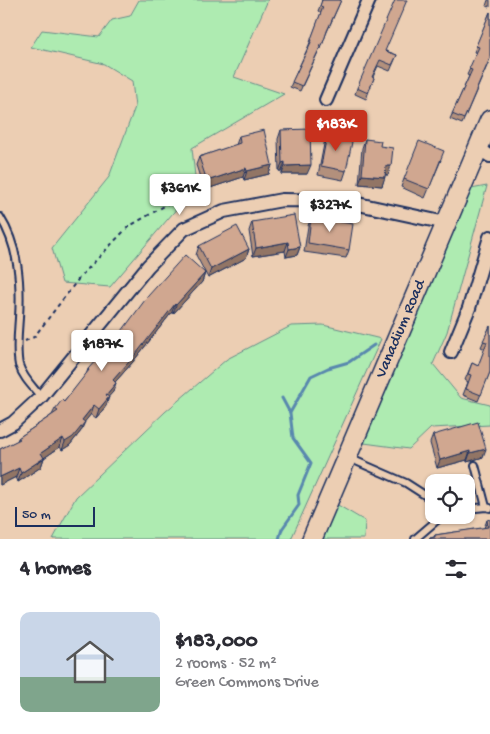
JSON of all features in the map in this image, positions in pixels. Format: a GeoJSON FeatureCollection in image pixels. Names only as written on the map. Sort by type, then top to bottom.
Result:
{"type":"FeatureCollection","features":[{"type":"Feature","properties":{"kind":"street"},"geometry":{"type":"LineString","coordinates":[[326,100],[370,0]]}},
{"type":"Feature","properties":{"kind":"street","name":"Vanadium Road"},"geometry":{"type":"LineString","coordinates":[[312,539],[348,458],[446,223],[484,152],[490,120]]}},
{"type":"Feature","properties":{"kind":"street"},"geometry":{"type":"LineString","coordinates":[[0,430],[13,423],[41,396],[148,266],[184,229],[224,211],[282,200],[344,201],[446,223]]}},
{"type":"Feature","properties":{"kind":"street"},"geometry":{"type":"LineString","coordinates":[[450,352],[469,308],[490,237]]}},
{"type":"Feature","properties":{"kind":"lane"},"geometry":{"type":"LineString","coordinates":[[0,217],[6,227],[17,264],[20,298],[19,365],[28,382],[41,396]]}},
{"type":"Feature","properties":{"kind":"lane"},"geometry":{"type":"LineString","coordinates":[[348,458],[406,483],[425,495]]}},
{"type":"Feature","properties":{"kind":"lane"},"geometry":{"type":"LineString","coordinates":[[475,465],[488,507],[475,508]]}},
{"type":"Feature","properties":{"kind":"lane"},"geometry":{"type":"LineString","coordinates":[[415,539],[432,524]]}},
{"type":"Feature","properties":{"kind":"path"},"geometry":{"type":"LineString","coordinates":[[18,342],[34,337],[80,277],[128,227],[190,191]]}},
{"type":"Feature","properties":{"kind":"green space"},"geometry":{"type":"Polygon","coordinates":[[[139,0],[268,0],[234,77],[284,94],[192,148],[196,186],[110,287],[62,283],[52,248],[109,177],[135,107],[132,81],[104,64],[31,47],[42,30],[99,37],[112,20],[130,16],[139,0]]]}},
{"type":"Feature","properties":{"kind":"green space"},"geometry":{"type":"Polygon","coordinates":[[[487,186],[447,332],[433,364],[461,398],[490,405],[490,425],[431,428],[409,449],[364,443],[400,352],[471,189],[487,186]]]}},
{"type":"Feature","properties":{"kind":"green space"},"geometry":{"type":"Polygon","coordinates":[[[323,325],[381,339],[291,539],[53,539],[76,497],[165,412],[227,359],[291,326],[323,325]]]}},
{"type":"Feature","properties":{"kind":"green space"},"geometry":{"type":"Polygon","coordinates":[[[336,504],[365,521],[364,539],[322,539],[336,504]]]}},
{"type":"Feature","properties":{"kind":"building"},"geometry":{"type":"Polygon","coordinates":[[[322,0],[341,0],[302,86],[292,82],[312,40],[323,7],[320,6],[322,0]]]}},
{"type":"Feature","properties":{"kind":"building"},"geometry":{"type":"Polygon","coordinates":[[[395,0],[407,0],[385,51],[397,55],[392,65],[380,60],[372,77],[374,78],[368,93],[357,88],[395,0]]]}},
{"type":"Feature","properties":{"kind":"building"},"geometry":{"type":"Polygon","coordinates":[[[490,12],[490,58],[464,119],[452,114],[472,70],[469,69],[479,47],[476,46],[490,12]]]}},
{"type":"Feature","properties":{"kind":"building"},"geometry":{"type":"Polygon","coordinates":[[[310,129],[311,165],[285,166],[285,162],[282,163],[281,130],[310,129]]]}},
{"type":"Feature","properties":{"kind":"building"},"geometry":{"type":"Polygon","coordinates":[[[264,130],[272,165],[247,171],[246,168],[207,181],[199,157],[240,143],[239,136],[264,130]]]}},
{"type":"Feature","properties":{"kind":"building"},"geometry":{"type":"Polygon","coordinates":[[[328,130],[342,132],[340,140],[352,142],[346,171],[321,166],[328,130]]]}},
{"type":"Feature","properties":{"kind":"building"},"geometry":{"type":"Polygon","coordinates":[[[365,139],[381,141],[380,146],[393,148],[391,166],[386,166],[385,177],[362,175],[365,139]]]}},
{"type":"Feature","properties":{"kind":"building"},"geometry":{"type":"Polygon","coordinates":[[[419,141],[444,151],[429,189],[404,179],[419,141]]]}},
{"type":"Feature","properties":{"kind":"building"},"geometry":{"type":"Polygon","coordinates":[[[294,215],[300,247],[289,249],[288,242],[256,248],[252,222],[294,215]]]}},
{"type":"Feature","properties":{"kind":"building"},"geometry":{"type":"Polygon","coordinates":[[[311,217],[353,224],[349,250],[308,243],[311,217]]]}},
{"type":"Feature","properties":{"kind":"building"},"geometry":{"type":"Polygon","coordinates":[[[237,226],[249,249],[211,269],[199,246],[237,226]]]}},
{"type":"Feature","properties":{"kind":"building"},"geometry":{"type":"Polygon","coordinates":[[[185,255],[205,273],[175,304],[113,380],[116,383],[106,395],[109,397],[99,409],[94,405],[82,420],[85,422],[73,437],[65,442],[63,438],[41,453],[44,458],[21,473],[19,468],[0,477],[0,449],[20,439],[18,438],[58,411],[55,409],[62,400],[64,402],[88,369],[122,331],[148,296],[185,255]]]}},
{"type":"Feature","properties":{"kind":"building"},"geometry":{"type":"Polygon","coordinates":[[[490,326],[490,372],[481,395],[466,389],[471,375],[468,374],[472,363],[478,366],[487,342],[483,341],[490,326]]]}},
{"type":"Feature","properties":{"kind":"building"},"geometry":{"type":"Polygon","coordinates":[[[478,422],[486,449],[470,453],[470,451],[440,460],[433,435],[478,422]]]}},
{"type":"Feature","properties":{"kind":"building"},"geometry":{"type":"Polygon","coordinates":[[[490,519],[490,539],[430,539],[435,537],[435,535],[488,527],[487,520],[490,519]]]}},
{"type":"Feature","properties":{"kind":"waterway"},"geometry":{"type":"LineString","coordinates":[[290,413],[311,376],[328,368],[349,362],[374,345]]}},
{"type":"Feature","properties":{"kind":"waterway"},"geometry":{"type":"LineString","coordinates":[[279,539],[282,529],[299,505],[298,495],[311,463],[293,438],[290,413],[282,398]]}}]}
